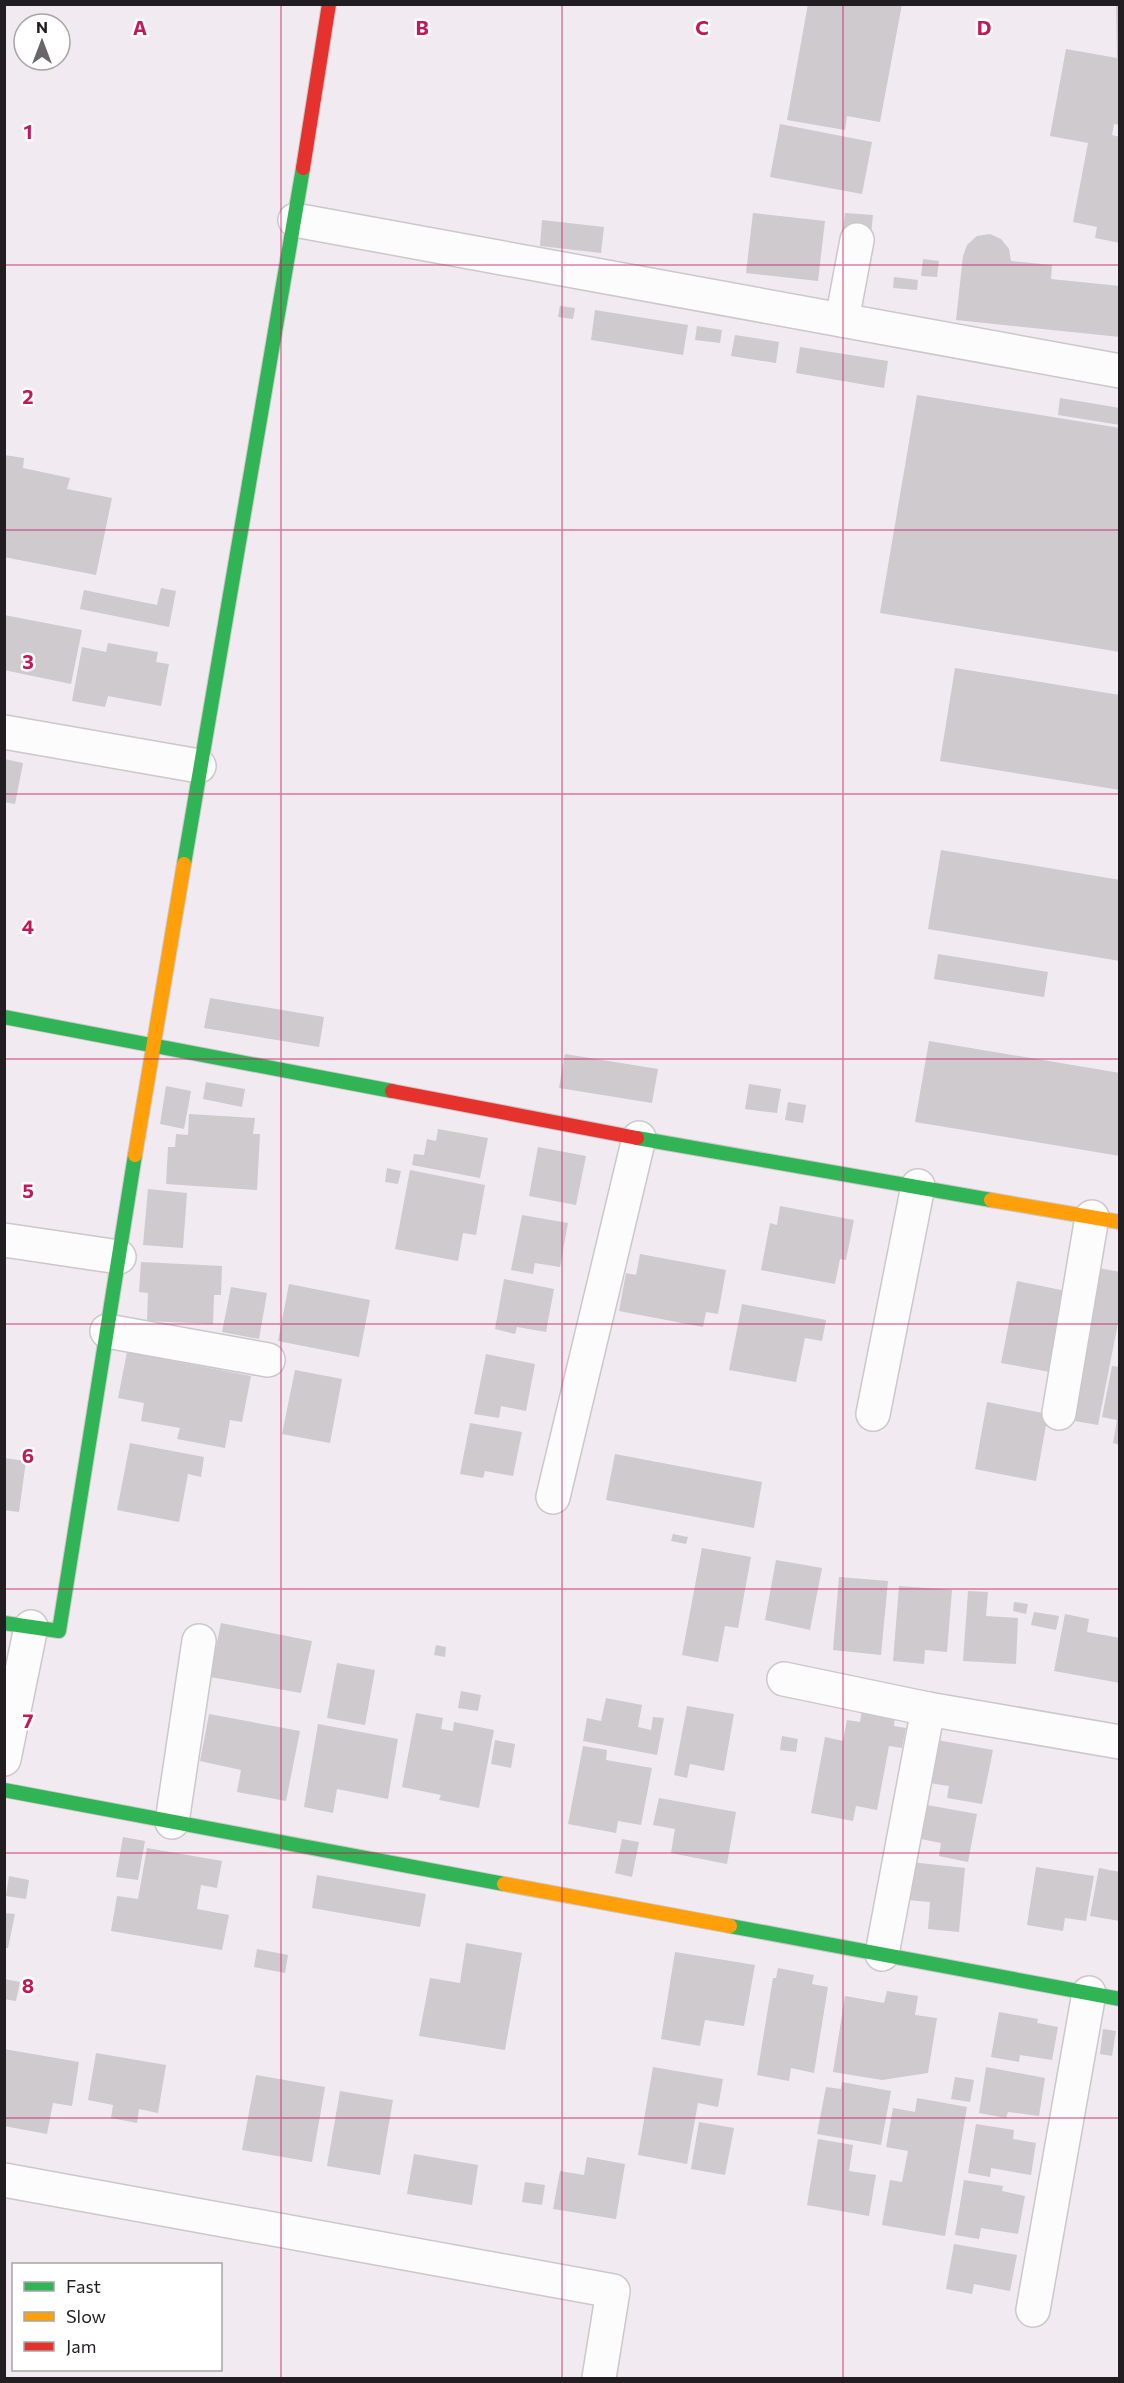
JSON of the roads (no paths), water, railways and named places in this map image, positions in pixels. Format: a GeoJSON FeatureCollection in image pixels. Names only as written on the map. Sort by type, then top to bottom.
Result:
{"type":"FeatureCollection","features":[{"type":"Feature","properties":{"kind":"street"},"geometry":{"type":"LineString","coordinates":[[4,1759],[18,1625],[59,1631],[152,1047],[199,766],[296,220],[329,4]]}},
{"type":"Feature","properties":{"kind":"street"},"geometry":{"type":"LineString","coordinates":[[296,220],[1119,371]]}},
{"type":"Feature","properties":{"kind":"street"},"geometry":{"type":"LineString","coordinates":[[842,320],[857,240]]}},
{"type":"Feature","properties":{"kind":"street"},"geometry":{"type":"LineString","coordinates":[[4,732],[199,766]]}},
{"type":"Feature","properties":{"kind":"street"},"geometry":{"type":"LineString","coordinates":[[4,1017],[639,1138],[1106,1219],[1059,1413]]}},
{"type":"Feature","properties":{"kind":"street"},"geometry":{"type":"LineString","coordinates":[[553,1497],[639,1138]]}},
{"type":"Feature","properties":{"kind":"street"},"geometry":{"type":"LineString","coordinates":[[873,1413],[918,1186]]}},
{"type":"Feature","properties":{"kind":"street"},"geometry":{"type":"LineString","coordinates":[[4,1240],[119,1257]]}},
{"type":"Feature","properties":{"kind":"street"},"geometry":{"type":"LineString","coordinates":[[107,1331],[268,1360]]}},
{"type":"Feature","properties":{"kind":"street"},"geometry":{"type":"LineString","coordinates":[[172,1822],[199,1641]]}},
{"type":"Feature","properties":{"kind":"street"},"geometry":{"type":"LineString","coordinates":[[784,1679],[928,1709],[1119,1742]]}},
{"type":"Feature","properties":{"kind":"street"},"geometry":{"type":"LineString","coordinates":[[882,1954],[928,1709]]}},
{"type":"Feature","properties":{"kind":"street"},"geometry":{"type":"LineString","coordinates":[[4,1790],[1104,1996],[1033,2310]]}},
{"type":"Feature","properties":{"kind":"street"},"geometry":{"type":"LineString","coordinates":[[4,2180],[613,2291],[599,2379]]}}]}
